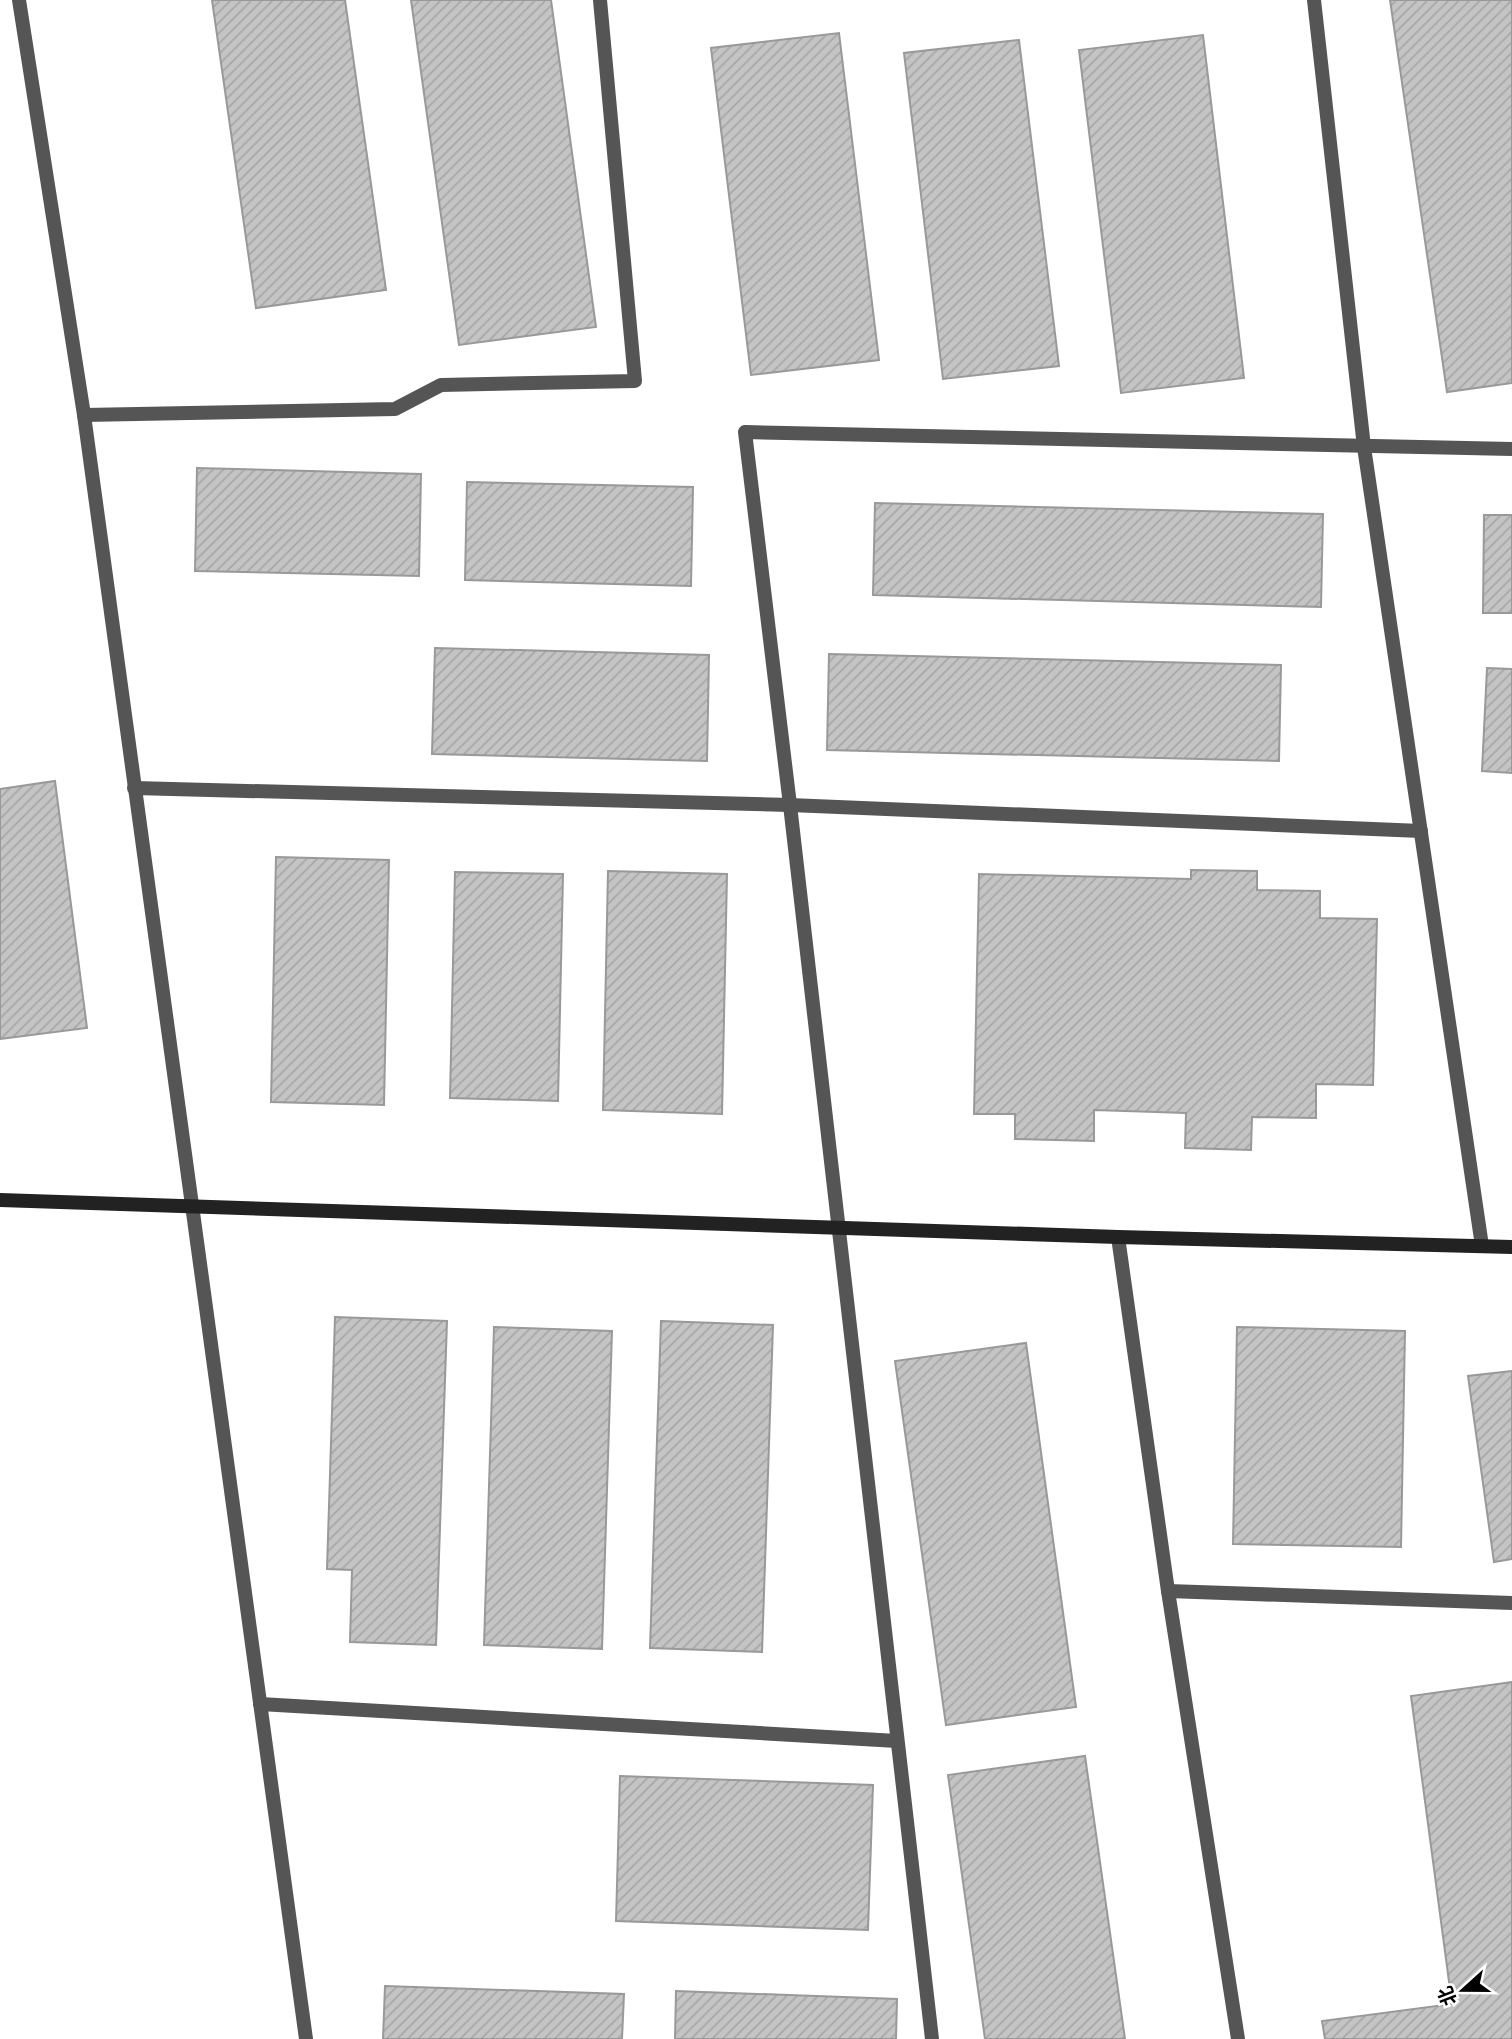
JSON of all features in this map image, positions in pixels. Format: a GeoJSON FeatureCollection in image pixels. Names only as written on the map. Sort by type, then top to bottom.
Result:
{"type":"FeatureCollection","features":[{"type":"Feature","properties":{"kind":"street"},"geometry":{"type":"LineString","coordinates":[[19,0],[84,415],[306,2039]]}},
{"type":"Feature","properties":{"kind":"street"},"geometry":{"type":"LineString","coordinates":[[84,415],[395,408],[441,385],[635,381],[600,0]]}},
{"type":"Feature","properties":{"kind":"street"},"geometry":{"type":"LineString","coordinates":[[1314,0],[1364,447],[1482,1246]]}},
{"type":"Feature","properties":{"kind":"street"},"geometry":{"type":"LineString","coordinates":[[932,2039],[745,432],[1512,449]]}},
{"type":"Feature","properties":{"kind":"street"},"geometry":{"type":"LineString","coordinates":[[134,788],[790,805],[1421,831]]}},
{"type":"Feature","properties":{"kind":"street"},"geometry":{"type":"LineString","coordinates":[[0,1200],[1118,1237],[1512,1247]]}},
{"type":"Feature","properties":{"kind":"street"},"geometry":{"type":"LineString","coordinates":[[1118,1237],[1168,1591],[1238,2039]]}},
{"type":"Feature","properties":{"kind":"street"},"geometry":{"type":"LineString","coordinates":[[1168,1591],[1512,1604]]}},
{"type":"Feature","properties":{"kind":"street"},"geometry":{"type":"LineString","coordinates":[[260,1704],[898,1741]]}},
{"type":"Feature","properties":{"kind":"building"},"geometry":{"type":"Polygon","coordinates":[[[212,0],[345,0],[386,290],[256,308],[212,0]]]}},
{"type":"Feature","properties":{"kind":"building"},"geometry":{"type":"Polygon","coordinates":[[[411,0],[551,0],[596,327],[459,345],[411,0]]]}},
{"type":"Feature","properties":{"kind":"building"},"geometry":{"type":"Polygon","coordinates":[[[1390,0],[1512,0],[1512,383],[1447,392],[1390,0]]]}},
{"type":"Feature","properties":{"kind":"building"},"geometry":{"type":"Polygon","coordinates":[[[839,33],[879,360],[751,375],[711,48],[839,33]]]}},
{"type":"Feature","properties":{"kind":"building"},"geometry":{"type":"Polygon","coordinates":[[[1203,35],[1244,378],[1121,393],[1079,50],[1203,35]]]}},
{"type":"Feature","properties":{"kind":"building"},"geometry":{"type":"Polygon","coordinates":[[[1019,40],[1059,366],[943,379],[904,53],[1019,40]]]}},
{"type":"Feature","properties":{"kind":"building"},"geometry":{"type":"Polygon","coordinates":[[[197,468],[421,474],[419,576],[195,571],[197,468]]]}},
{"type":"Feature","properties":{"kind":"building"},"geometry":{"type":"Polygon","coordinates":[[[467,482],[693,487],[691,586],[465,580],[467,482]]]}},
{"type":"Feature","properties":{"kind":"building"},"geometry":{"type":"Polygon","coordinates":[[[875,503],[1323,514],[1321,607],[873,595],[875,503]]]}},
{"type":"Feature","properties":{"kind":"building"},"geometry":{"type":"Polygon","coordinates":[[[1484,515],[1512,515],[1512,613],[1483,613],[1484,515]]]}},
{"type":"Feature","properties":{"kind":"building"},"geometry":{"type":"Polygon","coordinates":[[[435,648],[709,655],[707,761],[432,754],[435,648]]]}},
{"type":"Feature","properties":{"kind":"building"},"geometry":{"type":"Polygon","coordinates":[[[829,654],[1281,665],[1279,761],[827,750],[829,654]]]}},
{"type":"Feature","properties":{"kind":"building"},"geometry":{"type":"Polygon","coordinates":[[[1487,668],[1512,669],[1512,773],[1482,771],[1487,668]]]}},
{"type":"Feature","properties":{"kind":"building"},"geometry":{"type":"Polygon","coordinates":[[[55,781],[87,1028],[0,1039],[0,789],[55,781]]]}},
{"type":"Feature","properties":{"kind":"building"},"geometry":{"type":"Polygon","coordinates":[[[276,857],[389,860],[384,1105],[271,1102],[276,857]]]}},
{"type":"Feature","properties":{"kind":"building"},"geometry":{"type":"Polygon","coordinates":[[[1191,870],[1257,871],[1257,890],[1320,891],[1320,918],[1377,919],[1373,1085],[1316,1084],[1316,1118],[1252,1117],[1251,1150],[1185,1148],[1186,1113],[1094,1110],[1094,1141],[1015,1139],[1015,1114],[974,1114],[979,874],[1191,879],[1191,870]]]}},
{"type":"Feature","properties":{"kind":"building"},"geometry":{"type":"Polygon","coordinates":[[[608,871],[727,874],[722,1114],[603,1110],[608,871]]]}},
{"type":"Feature","properties":{"kind":"building"},"geometry":{"type":"Polygon","coordinates":[[[455,872],[563,874],[558,1101],[450,1098],[455,872]]]}},
{"type":"Feature","properties":{"kind":"building"},"geometry":{"type":"Polygon","coordinates":[[[335,1317],[447,1321],[436,1645],[350,1642],[352,1570],[327,1569],[335,1317]]]}},
{"type":"Feature","properties":{"kind":"building"},"geometry":{"type":"Polygon","coordinates":[[[661,1321],[773,1325],[762,1652],[650,1648],[661,1321]]]}},
{"type":"Feature","properties":{"kind":"building"},"geometry":{"type":"Polygon","coordinates":[[[494,1327],[612,1331],[602,1649],[484,1645],[494,1327]]]}},
{"type":"Feature","properties":{"kind":"building"},"geometry":{"type":"Polygon","coordinates":[[[1237,1327],[1405,1331],[1401,1547],[1233,1544],[1237,1327]]]}},
{"type":"Feature","properties":{"kind":"building"},"geometry":{"type":"Polygon","coordinates":[[[1026,1343],[1076,1707],[946,1725],[895,1361],[1026,1343]]]}},
{"type":"Feature","properties":{"kind":"building"},"geometry":{"type":"Polygon","coordinates":[[[1512,1371],[1512,1559],[1494,1562],[1468,1376],[1512,1371]]]}},
{"type":"Feature","properties":{"kind":"building"},"geometry":{"type":"Polygon","coordinates":[[[1512,1682],[1512,2039],[1325,2039],[1322,2021],[1452,2004],[1411,1696],[1512,1682]]]}},
{"type":"Feature","properties":{"kind":"building"},"geometry":{"type":"Polygon","coordinates":[[[1085,1756],[1125,2039],[985,2039],[948,1775],[1085,1756]]]}},
{"type":"Feature","properties":{"kind":"building"},"geometry":{"type":"Polygon","coordinates":[[[620,1776],[873,1785],[868,1930],[616,1921],[620,1776]]]}},
{"type":"Feature","properties":{"kind":"building"},"geometry":{"type":"Polygon","coordinates":[[[385,1986],[624,1994],[622,2039],[383,2039],[385,1986]]]}},
{"type":"Feature","properties":{"kind":"building"},"geometry":{"type":"Polygon","coordinates":[[[676,1991],[897,1999],[896,2039],[675,2039],[676,1991]]]}}]}
